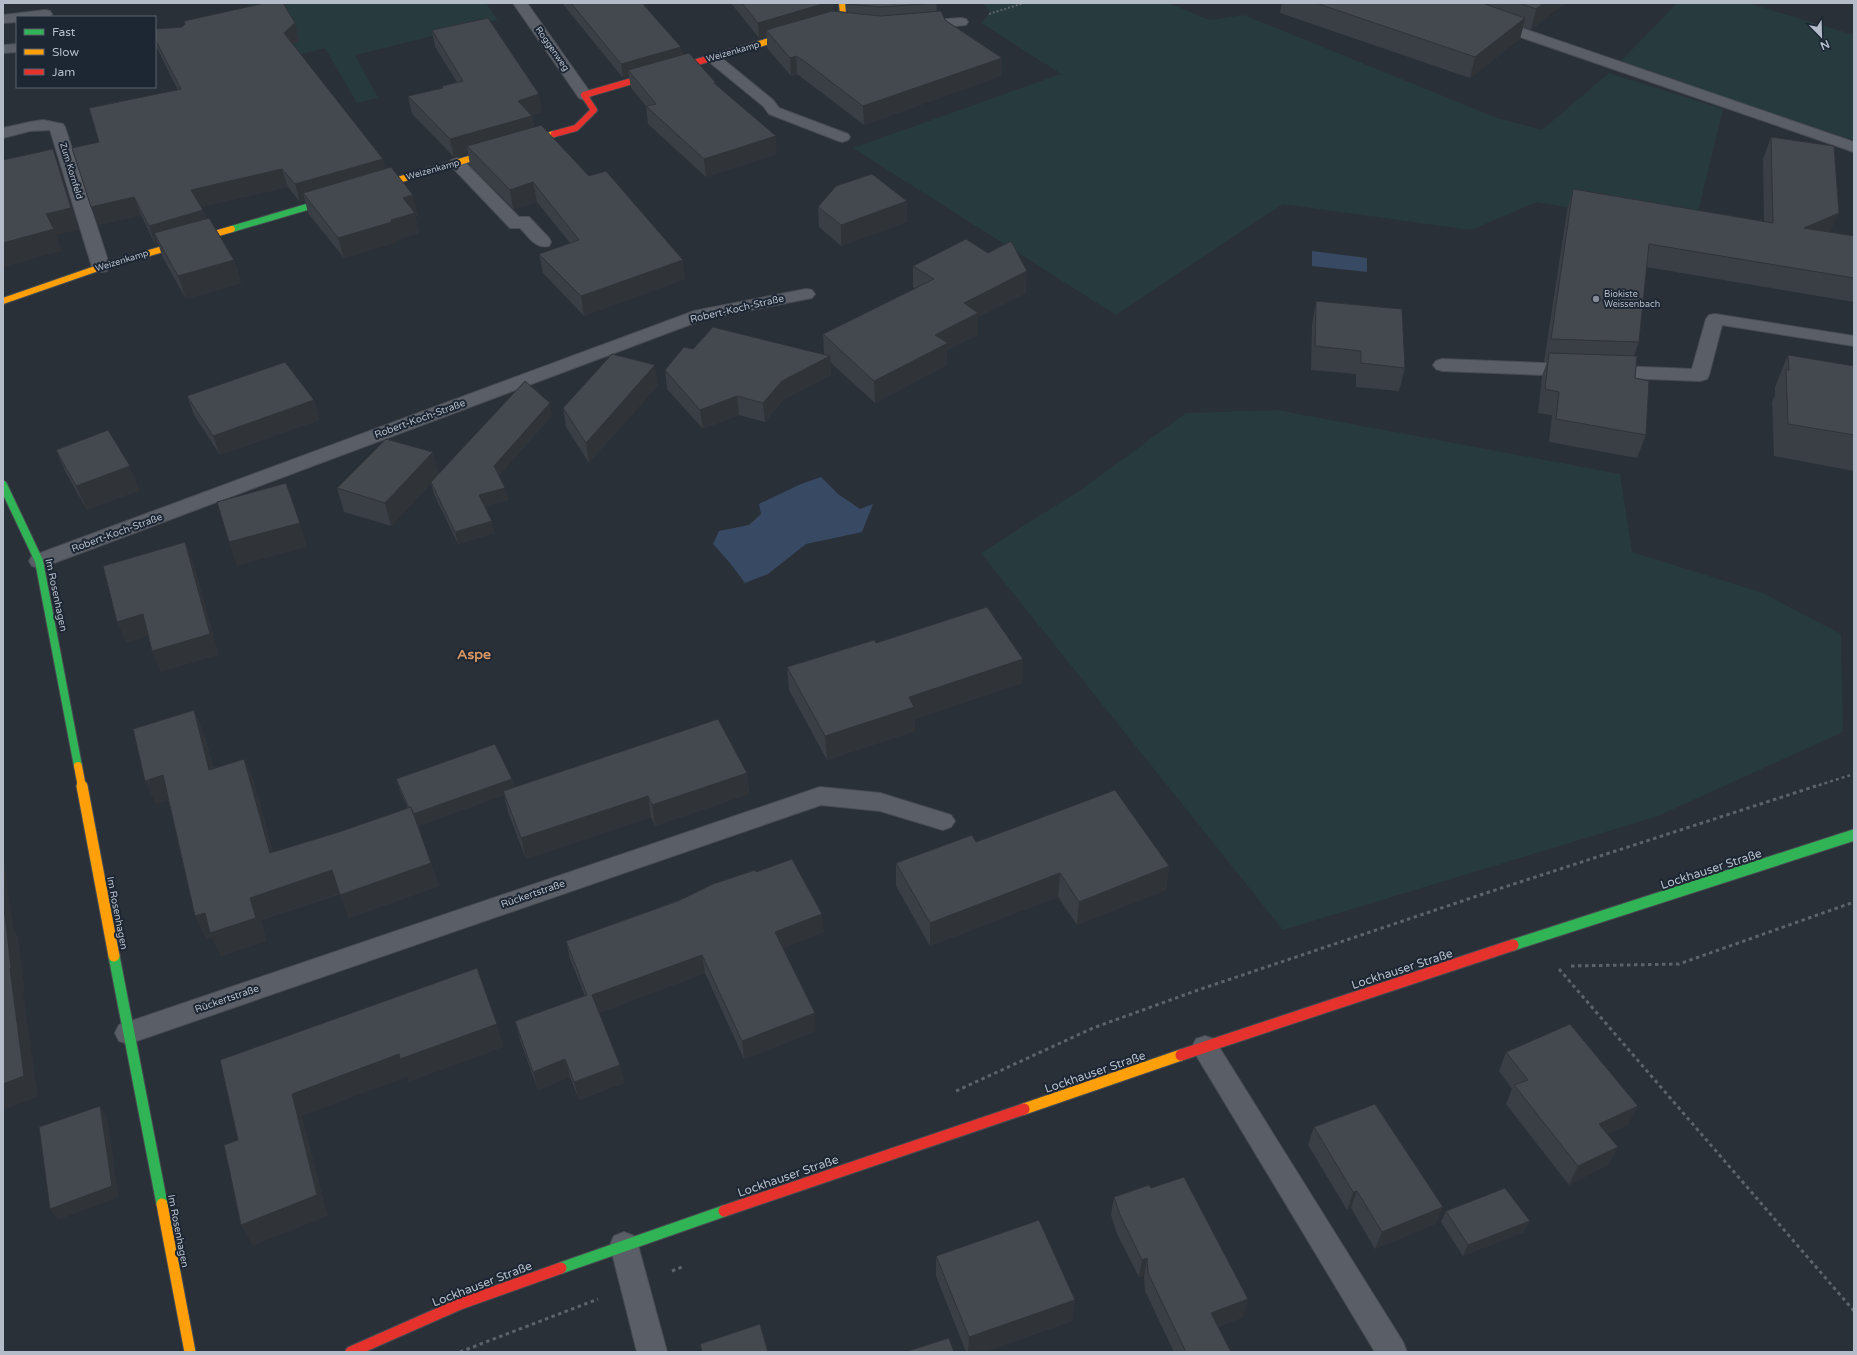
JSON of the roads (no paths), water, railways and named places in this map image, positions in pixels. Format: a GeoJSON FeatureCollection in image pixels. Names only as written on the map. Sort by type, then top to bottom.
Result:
{"type":"FeatureCollection","features":[{"type":"Feature","properties":{"kind":"street","name":"Roggenweg"},"geometry":{"type":"LineString","coordinates":[[520,3],[584,96]]}},
{"type":"Feature","properties":{"kind":"street"},"geometry":{"type":"LineString","coordinates":[[842,3],[848,19]]}},
{"type":"Feature","properties":{"kind":"street"},"geometry":{"type":"LineString","coordinates":[[1435,3],[1854,147]]}},
{"type":"Feature","properties":{"kind":"street"},"geometry":{"type":"LineString","coordinates":[[30,16],[46,14]]}},
{"type":"Feature","properties":{"kind":"street"},"geometry":{"type":"LineString","coordinates":[[3,19],[16,18]]}},
{"type":"Feature","properties":{"kind":"street","name":"Weizenkamp"},"geometry":{"type":"LineString","coordinates":[[365,190],[576,128],[594,110],[584,96],[848,19]]}},
{"type":"Feature","properties":{"kind":"street"},"geometry":{"type":"LineString","coordinates":[[903,26],[961,22]]}},
{"type":"Feature","properties":{"kind":"street"},"geometry":{"type":"LineString","coordinates":[[3,49],[16,48]]}},
{"type":"Feature","properties":{"kind":"street"},"geometry":{"type":"LineString","coordinates":[[713,58],[768,103],[774,111],[842,137]]}},
{"type":"Feature","properties":{"kind":"street","name":"Zum Kornfeld"},"geometry":{"type":"LineString","coordinates":[[3,133],[32,125],[47,124],[57,127],[101,267]]}},
{"type":"Feature","properties":{"kind":"street"},"geometry":{"type":"LineString","coordinates":[[457,163],[516,224],[523,221],[543,242]]}},
{"type":"Feature","properties":{"kind":"street","name":"Weizenkamp"},"geometry":{"type":"LineString","coordinates":[[3,301],[101,267],[342,196]]}},
{"type":"Feature","properties":{"kind":"street","name":"Robert-Koch-Straße"},"geometry":{"type":"LineString","coordinates":[[39,562],[700,315],[806,294]]}},
{"type":"Feature","properties":{"kind":"street"},"geometry":{"type":"LineString","coordinates":[[1442,365],[1700,375],[1715,319],[1854,341]]}},
{"type":"Feature","properties":{"kind":"street","name":"Im Rosenhagen"},"geometry":{"type":"LineString","coordinates":[[3,485],[39,562],[190,1352]]}},
{"type":"Feature","properties":{"kind":"street","name":"Rückertstraße"},"geometry":{"type":"LineString","coordinates":[[128,1033],[820,796],[880,802],[943,821]]}},
{"type":"Feature","properties":{"kind":"street","name":"Lockhauser Straße"},"geometry":{"type":"LineString","coordinates":[[351,1352],[460,1304],[624,1245],[1205,1047],[1854,835]]}},
{"type":"Feature","properties":{"kind":"street"},"geometry":{"type":"LineString","coordinates":[[1205,1047],[1392,1352]]}},
{"type":"Feature","properties":{"kind":"street"},"geometry":{"type":"LineString","coordinates":[[624,1245],[652,1352]]}},
{"type":"Feature","properties":{"kind":"water"},"geometry":{"type":"Polygon","coordinates":[[[1312,251],[1367,258],[1367,272],[1312,266],[1312,251]]]}},
{"type":"Feature","properties":{"kind":"water"},"geometry":{"type":"Polygon","coordinates":[[[821,477],[838,494],[860,509],[873,504],[862,532],[806,544],[768,574],[745,583],[713,544],[719,531],[749,525],[761,514],[759,504],[801,484],[821,477]]]}},
{"type":"Feature","properties":{"kind":"place","name":"Biokiste Weissenbach"},"geometry":{"type":"Point","coordinates":[1596,299]}},
{"type":"Feature","properties":{"kind":"district","name":"Aspe"},"geometry":{"type":"Point","coordinates":[474,654]}}]}
